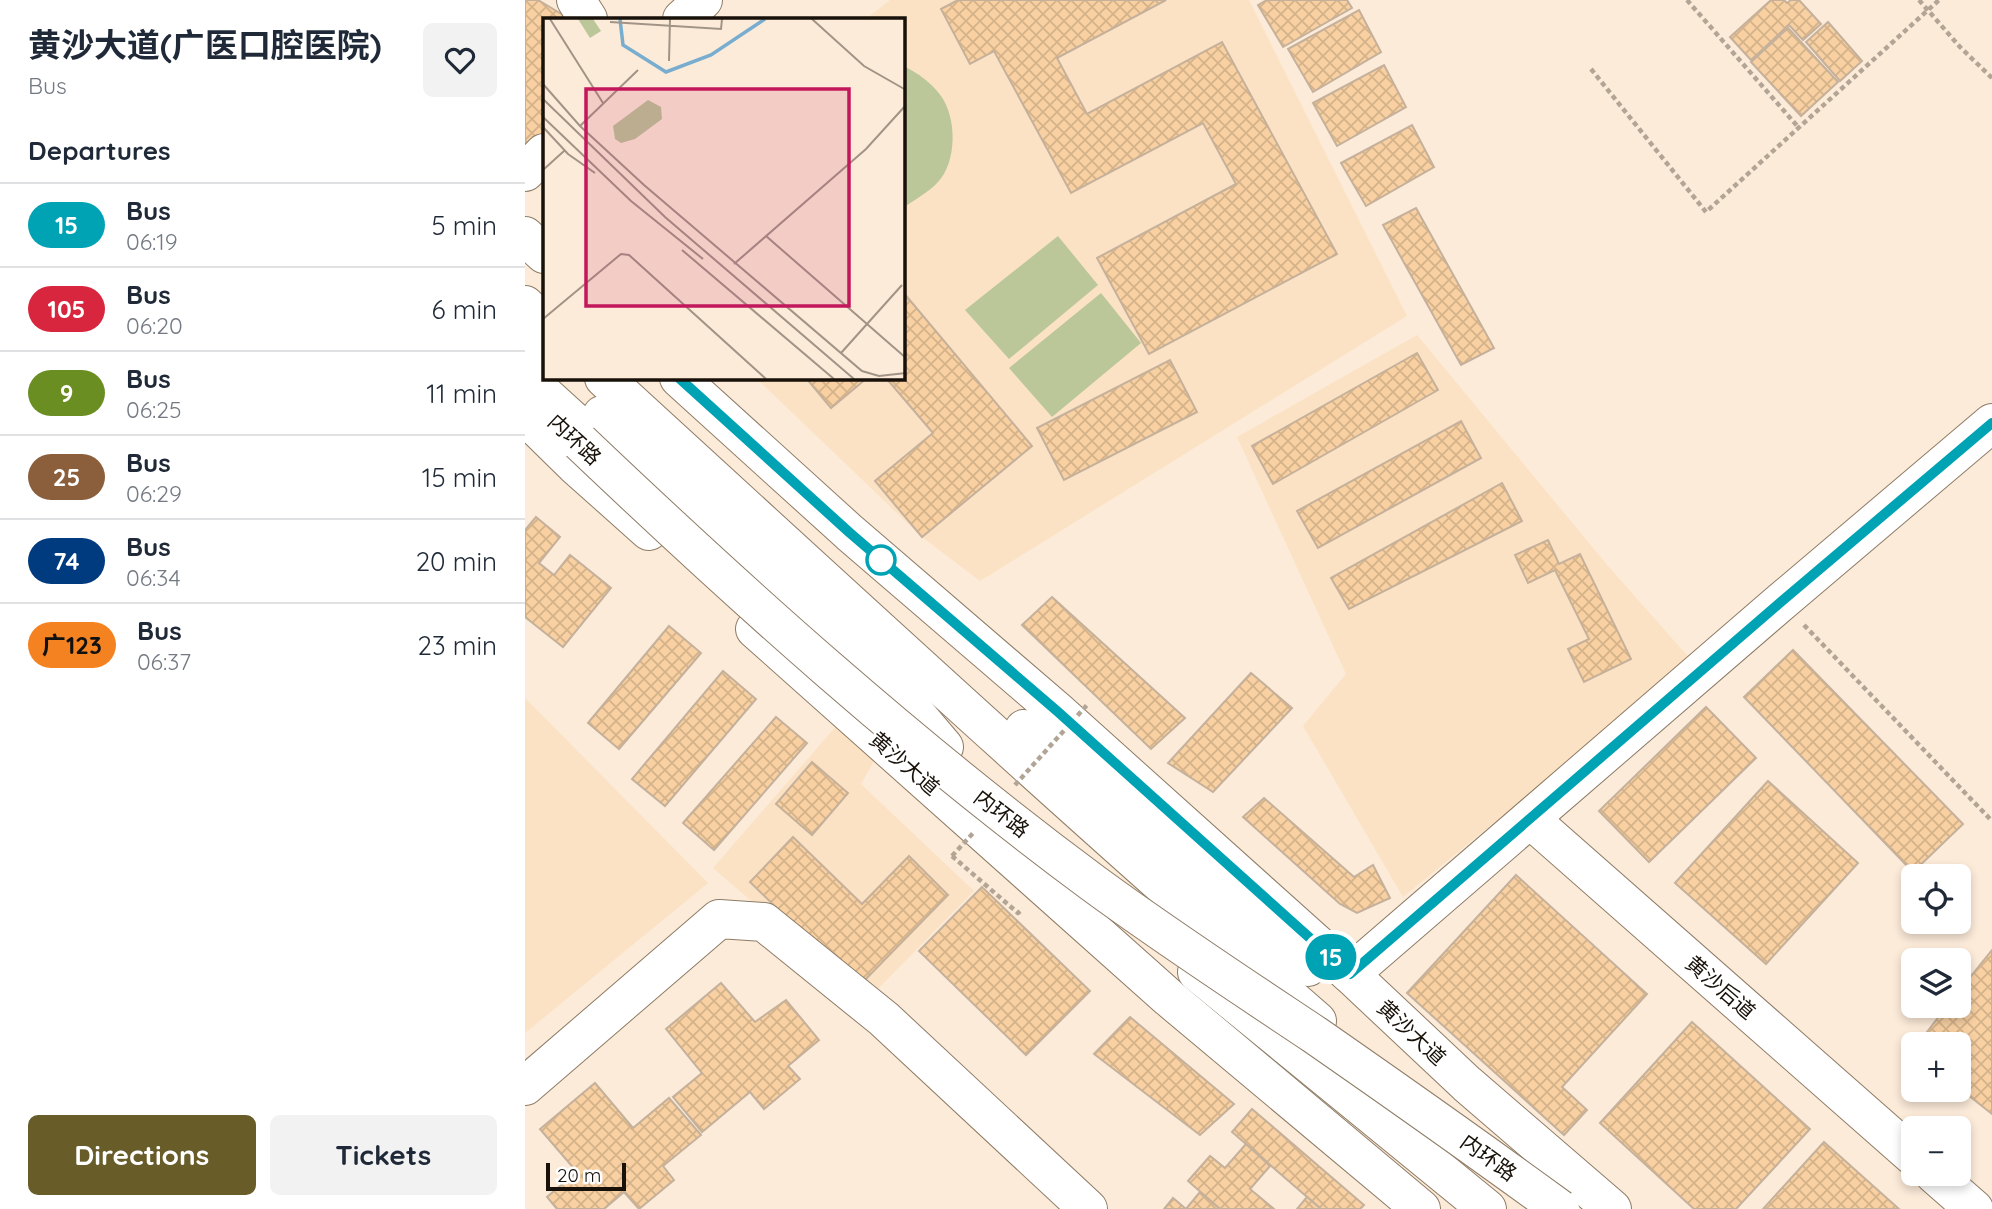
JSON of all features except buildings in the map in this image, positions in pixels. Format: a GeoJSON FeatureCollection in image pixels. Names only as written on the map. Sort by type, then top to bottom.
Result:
{"type":"FeatureCollection","features":[{"type":"Feature","properties":{"kind":"main road"},"geometry":{"type":"LineString","coordinates":[[576,0],[587,18]]}},
{"type":"Feature","properties":{"kind":"main road"},"geometry":{"type":"LineString","coordinates":[[683,18],[703,0]]}},
{"type":"Feature","properties":{"kind":"main road"},"geometry":{"type":"LineString","coordinates":[[525,172],[543,154]]}},
{"type":"Feature","properties":{"kind":"main road"},"geometry":{"type":"LineString","coordinates":[[525,236],[543,253]]}},
{"type":"Feature","properties":{"kind":"main road"},"geometry":{"type":"LineString","coordinates":[[525,305],[543,322]]}},
{"type":"Feature","properties":{"kind":"main road"},"geometry":{"type":"LineString","coordinates":[[525,342],[543,359]]}},
{"type":"Feature","properties":{"kind":"main road"},"geometry":{"type":"LineString","coordinates":[[525,377],[804,630],[944,747],[1222,994],[1487,1209]]}},
{"type":"Feature","properties":{"kind":"main road"},"geometry":{"type":"LineString","coordinates":[[566,380],[626,418],[889,682],[944,747]]}},
{"type":"Feature","properties":{"kind":"main road","name":"内环路"},"geometry":{"type":"LineString","coordinates":[[605,380],[626,418],[830,582],[980,722],[1270,981],[1538,1209]]}},
{"type":"Feature","properties":{"kind":"main road","name":"黄沙大道"},"geometry":{"type":"LineString","coordinates":[[681,380],[850,533],[1057,711],[1350,974],[1467,1084],[1612,1209]]}},
{"type":"Feature","properties":{"kind":"main road","name":"内环路"},"geometry":{"type":"LineString","coordinates":[[525,393],[778,625],[872,708],[975,792],[1153,926],[1450,1129],[1560,1209]]}},
{"type":"Feature","properties":{"kind":"main road","name":"黄沙大道"},"geometry":{"type":"LineString","coordinates":[[525,416],[575,465],[847,712],[1169,998],[1421,1209]]}},
{"type":"Feature","properties":{"kind":"main road"},"geometry":{"type":"LineString","coordinates":[[1350,974],[1781,601],[1992,423]]}},
{"type":"Feature","properties":{"kind":"main road"},"geometry":{"type":"LineString","coordinates":[[830,582],[1019,725],[1105,794],[1265,934],[1381,1024],[1467,1084]]}},
{"type":"Feature","properties":{"kind":"main road","name":"黄沙后道"},"geometry":{"type":"LineString","coordinates":[[1530,819],[1901,1145]]}},
{"type":"Feature","properties":{"kind":"main road"},"geometry":{"type":"LineString","coordinates":[[525,1086],[719,919],[764,922],[884,1019],[1088,1209]]}},
{"type":"Feature","properties":{"kind":"main road"},"geometry":{"type":"LineString","coordinates":[[1222,994],[1347,1148]]}},
{"type":"Feature","properties":{"kind":"main road"},"geometry":{"type":"LineString","coordinates":[[1948,1186],[1974,1209]]}},
{"type":"Feature","properties":{"kind":"path"},"geometry":{"type":"LineString","coordinates":[[1687,0],[1799,128]]}},
{"type":"Feature","properties":{"kind":"path"},"geometry":{"type":"LineString","coordinates":[[1919,0],[1960,47],[1992,78]]}},
{"type":"Feature","properties":{"kind":"path"},"geometry":{"type":"LineString","coordinates":[[1591,69],[1706,212],[1939,0]]}},
{"type":"Feature","properties":{"kind":"path"},"geometry":{"type":"LineString","coordinates":[[1781,601],[1992,821]]}},
{"type":"Feature","properties":{"kind":"path"},"geometry":{"type":"LineString","coordinates":[[1015,786],[1087,705]]}},
{"type":"Feature","properties":{"kind":"path"},"geometry":{"type":"LineString","coordinates":[[952,856],[979,826]]}},
{"type":"Feature","properties":{"kind":"shaded area"},"geometry":{"type":"Polygon","coordinates":[[[890,0],[1249,0],[1407,316],[980,581],[922,537],[758,380],[905,380],[905,18],[867,18],[890,0]]]}},
{"type":"Feature","properties":{"kind":"shaded area"},"geometry":{"type":"Polygon","coordinates":[[[1417,335],[1608,566],[1692,661],[1403,897],[1303,726],[1346,674],[1237,437],[1417,335]]]}},
{"type":"Feature","properties":{"kind":"shaded area"},"geometry":{"type":"Polygon","coordinates":[[[525,698],[708,883],[525,1033],[525,698]]]}},
{"type":"Feature","properties":{"kind":"shaded area"},"geometry":{"type":"Polygon","coordinates":[[[838,724],[874,761],[861,784],[974,891],[867,1000],[713,868],[838,724]]]}},
{"type":"Feature","properties":{"kind":"green space"},"geometry":{"type":"Polygon","coordinates":[[[905,67],[933,87],[941,96],[950,116],[953,140],[949,163],[938,182],[905,207],[905,67]]]}},
{"type":"Feature","properties":{"kind":"green space"},"geometry":{"type":"Polygon","coordinates":[[[1058,236],[1098,285],[1009,359],[965,310],[1058,236]]]}},
{"type":"Feature","properties":{"kind":"green space"},"geometry":{"type":"Polygon","coordinates":[[[1101,293],[1141,343],[1052,417],[1009,368],[1101,293]]]}},
{"type":"Feature","properties":{"kind":"bus line","name":"15"},"geometry":{"type":"LineString","coordinates":[[681,380],[850,533],[1057,711],[1350,974],[1992,423]]}}]}
